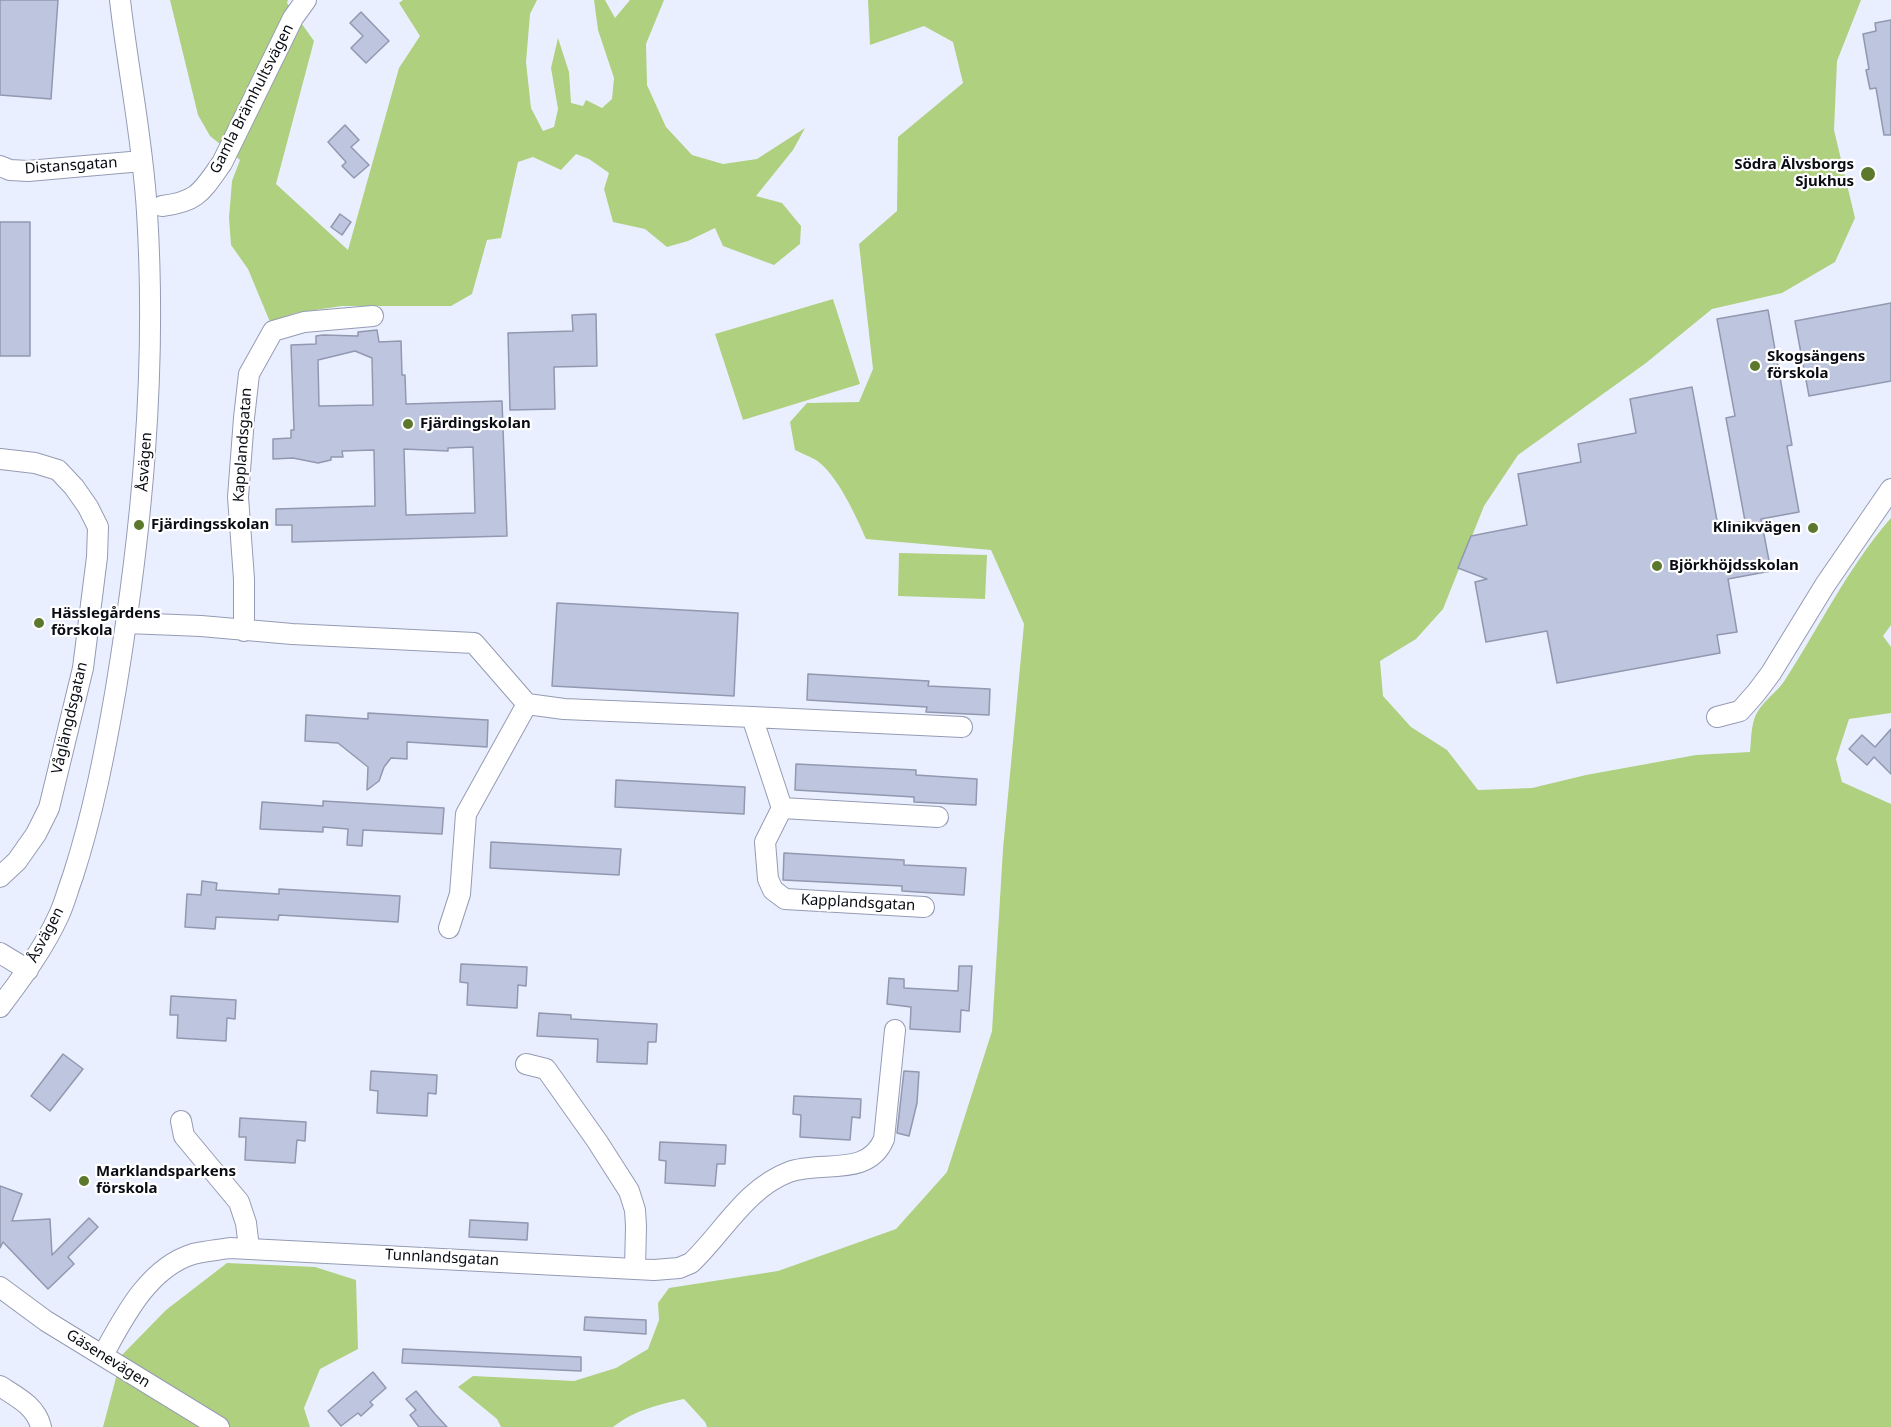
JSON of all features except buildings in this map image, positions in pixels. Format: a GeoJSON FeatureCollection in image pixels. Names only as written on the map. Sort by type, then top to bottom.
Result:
{"type":"FeatureCollection","features":[{"type":"Feature","properties":{"kind":"street","name":"Åsvägen"},"geometry":{"type":"LineString","coordinates":[[0,1006],[28,970],[48,938],[60,913],[78,859],[104,760],[127,623],[145,471],[149,379],[149,254],[142,161],[120,0]]}},
{"type":"Feature","properties":{"kind":"street","name":"Gamla Brämhultsvägen"},"geometry":{"type":"LineString","coordinates":[[162,206],[188,201],[201,192],[211,178],[227,153],[293,18],[306,0]]}},
{"type":"Feature","properties":{"kind":"street","name":"Distansgatan"},"geometry":{"type":"LineString","coordinates":[[0,166],[10,170],[28,171],[142,161]]}},
{"type":"Feature","properties":{"kind":"street","name":"Kapplandsgatan"},"geometry":{"type":"LineString","coordinates":[[244,631],[244,579],[238,497],[249,374],[273,331],[304,322],[373,316]]}},
{"type":"Feature","properties":{"kind":"street","name":"Våglängdsgatan"},"geometry":{"type":"LineString","coordinates":[[0,459],[35,463],[58,470],[74,487],[98,526],[97,557],[83,668],[49,808],[36,834],[17,861],[0,878]]}},
{"type":"Feature","properties":{"kind":"street"},"geometry":{"type":"LineString","coordinates":[[1717,717],[1740,711],[1771,674],[1825,585],[1891,489]]}},
{"type":"Feature","properties":{"kind":"street"},"geometry":{"type":"LineString","coordinates":[[127,623],[474,643],[527,704],[564,709],[962,727]]}},
{"type":"Feature","properties":{"kind":"street"},"geometry":{"type":"LineString","coordinates":[[449,928],[460,894],[466,814],[527,704]]}},
{"type":"Feature","properties":{"kind":"street"},"geometry":{"type":"LineString","coordinates":[[752,717],[782,808],[938,817]]}},
{"type":"Feature","properties":{"kind":"street","name":"Kapplandsgatan"},"geometry":{"type":"LineString","coordinates":[[782,808],[765,843],[768,879],[773,890],[785,899],[924,907]]}},
{"type":"Feature","properties":{"kind":"street"},"geometry":{"type":"LineString","coordinates":[[0,953],[28,970]]}},
{"type":"Feature","properties":{"kind":"street","name":"Tunnlandsgatan"},"geometry":{"type":"LineString","coordinates":[[103,1355],[144,1288],[156,1276],[191,1255],[230,1248],[636,1269],[672,1269],[691,1263],[748,1200],[769,1182],[790,1171],[861,1163],[880,1150],[884,1139],[895,1030]]}},
{"type":"Feature","properties":{"kind":"street"},"geometry":{"type":"LineString","coordinates":[[526,1064],[546,1069],[630,1191],[635,1210],[636,1269]]}},
{"type":"Feature","properties":{"kind":"street"},"geometry":{"type":"LineString","coordinates":[[181,1121],[184,1136],[239,1202],[246,1223],[249,1248]]}},
{"type":"Feature","properties":{"kind":"street","name":"Gäsenevägen"},"geometry":{"type":"LineString","coordinates":[[0,1287],[46,1321],[219,1427]]}},
{"type":"Feature","properties":{"kind":"street"},"geometry":{"type":"LineString","coordinates":[[0,1386],[33,1409],[39,1417],[41,1427]]}},
{"type":"Feature","properties":{"kind":"green space"},"geometry":{"type":"Polygon","coordinates":[[[170,0],[288,0],[287,3],[314,41],[276,184],[348,250],[399,68],[420,36],[399,3],[403,0],[537,0],[530,14],[526,62],[531,108],[543,131],[554,127],[558,109],[551,68],[558,38],[569,72],[571,103],[583,106],[586,100],[602,108],[612,99],[614,78],[598,30],[594,0],[605,0],[615,18],[630,0],[664,0],[646,44],[647,85],[666,127],[692,155],[723,164],[757,159],[805,128],[793,150],[756,196],[782,203],[801,226],[800,244],[774,265],[723,246],[715,228],[688,241],[667,247],[645,229],[613,222],[604,189],[609,173],[589,159],[576,154],[561,170],[533,157],[518,162],[501,238],[487,240],[472,294],[451,306],[342,306],[295,313],[270,322],[248,269],[231,245],[229,218],[232,181],[240,160],[210,136],[198,115],[170,0]]]}},
{"type":"Feature","properties":{"kind":"green space"},"geometry":{"type":"Polygon","coordinates":[[[868,0],[1861,0],[1837,61],[1834,130],[1855,218],[1835,262],[1782,293],[1712,309],[1646,363],[1518,455],[1484,506],[1443,609],[1416,639],[1380,661],[1383,696],[1411,727],[1447,750],[1478,790],[1532,788],[1586,775],[1696,755],[1750,752],[1752,727],[1756,714],[1785,680],[1861,556],[1891,518],[1891,625],[1883,636],[1891,647],[1891,713],[1849,719],[1836,759],[1842,782],[1891,804],[1891,1427],[707,1427],[684,1399],[638,1412],[613,1427],[501,1427],[497,1419],[458,1387],[473,1376],[574,1381],[616,1368],[648,1349],[659,1320],[658,1303],[669,1288],[778,1271],[896,1229],[947,1172],[992,1031],[1003,849],[1024,624],[991,550],[866,539],[845,496],[824,466],[795,450],[790,422],[807,403],[859,402],[873,369],[859,244],[897,211],[898,137],[963,83],[953,42],[924,26],[870,45],[868,0]]]}},
{"type":"Feature","properties":{"kind":"green space"},"geometry":{"type":"Polygon","coordinates":[[[833,299],[860,384],[743,420],[715,334],[833,299]]]}},
{"type":"Feature","properties":{"kind":"green space"},"geometry":{"type":"Polygon","coordinates":[[[899,553],[987,555],[985,599],[898,596],[899,553]]]}},
{"type":"Feature","properties":{"kind":"green space"},"geometry":{"type":"Polygon","coordinates":[[[227,1263],[315,1267],[356,1280],[358,1349],[320,1369],[304,1408],[310,1427],[103,1427],[122,1355],[166,1310],[227,1263]]]}},
{"type":"Feature","properties":{"kind":"place","name":"Södra Älvsborgs Sjukhus"},"geometry":{"type":"Point","coordinates":[1868,174]}},
{"type":"Feature","properties":{"kind":"place","name":"Skogsängens förskola"},"geometry":{"type":"Point","coordinates":[1755,366]}},
{"type":"Feature","properties":{"kind":"place","name":"Fjärdingskolan"},"geometry":{"type":"Point","coordinates":[408,424]}},
{"type":"Feature","properties":{"kind":"place","name":"Fjärdingsskolan"},"geometry":{"type":"Point","coordinates":[139,525]}},
{"type":"Feature","properties":{"kind":"place","name":"Klinikvägen"},"geometry":{"type":"Point","coordinates":[1813,528]}},
{"type":"Feature","properties":{"kind":"place","name":"Björkhöjdsskolan"},"geometry":{"type":"Point","coordinates":[1657,566]}},
{"type":"Feature","properties":{"kind":"place","name":"Hässlegårdens förskola"},"geometry":{"type":"Point","coordinates":[39,623]}},
{"type":"Feature","properties":{"kind":"place","name":"Marklandsparkens förskola"},"geometry":{"type":"Point","coordinates":[84,1181]}}]}
